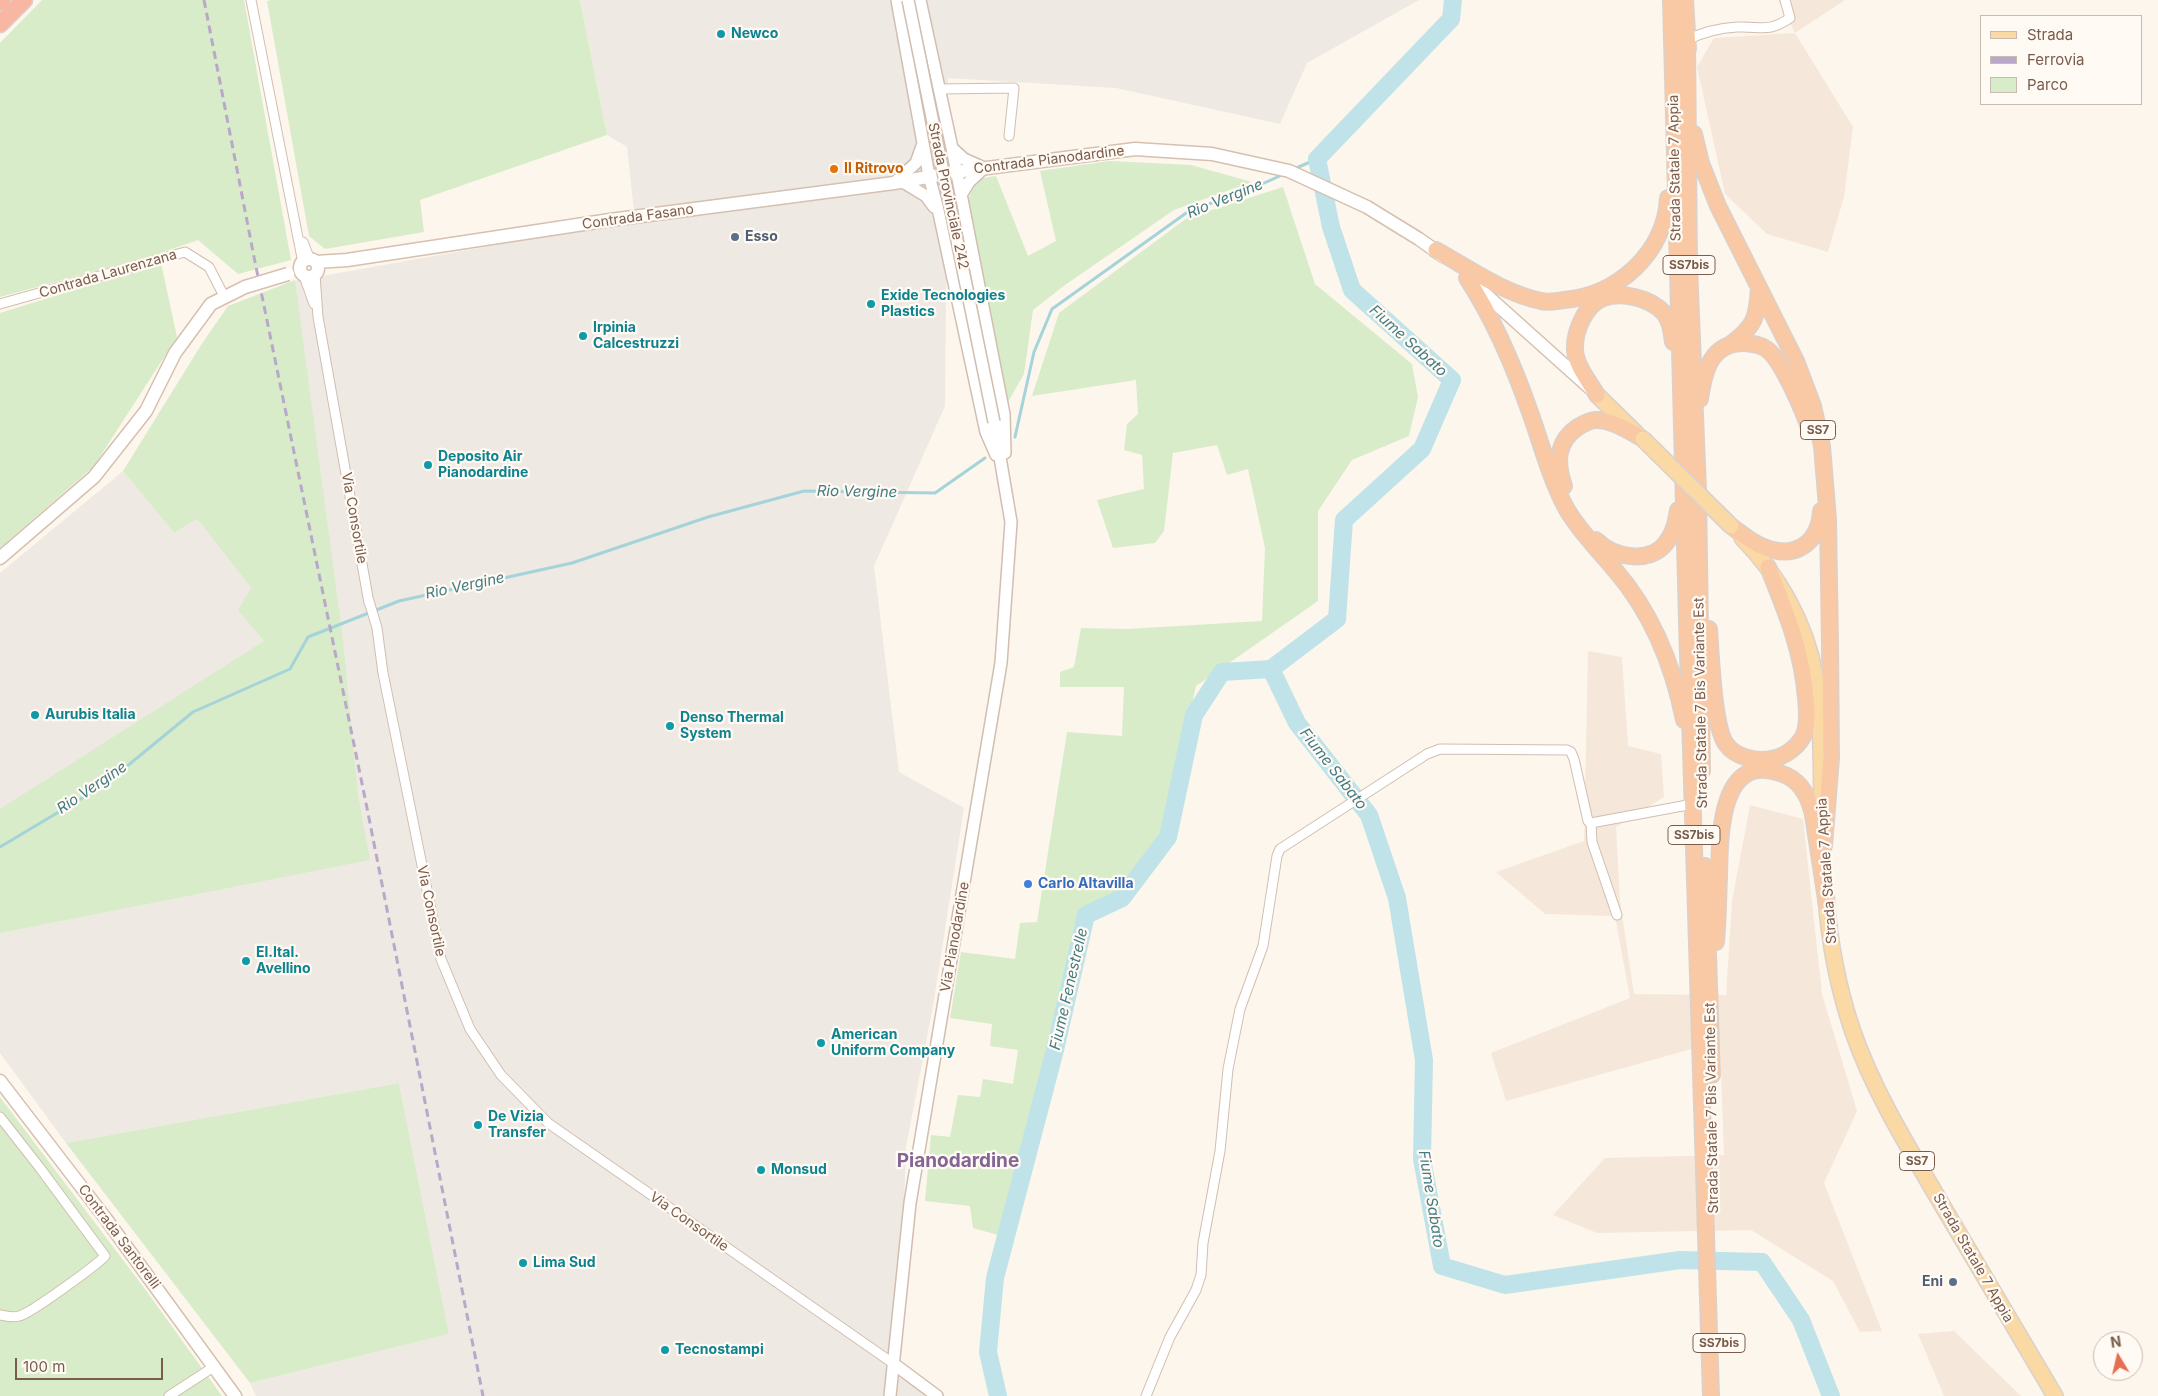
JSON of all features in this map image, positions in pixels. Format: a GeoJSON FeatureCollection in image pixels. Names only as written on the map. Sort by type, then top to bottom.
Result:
{"type":"FeatureCollection","features":[{"type":"Feature","properties":{"kind":"highway"},"geometry":{"type":"LineString","coordinates":[[0,24],[24,0]]}},
{"type":"Feature","properties":{"kind":"highway","name":"Strada Statale 7 Appia"},"geometry":{"type":"LineString","coordinates":[[1671,0],[1681,401],[1689,458]]}},
{"type":"Feature","properties":{"kind":"highway","name":"SS7"},"geometry":{"type":"LineString","coordinates":[[1685,0],[1691,108],[1695,139],[1701,163],[1733,239],[1796,361],[1813,406],[1822,446],[1828,519],[1831,758],[1824,846]]}},
{"type":"Feature","properties":{"kind":"highway","name":"Strada Statale 7 Bis Variante Est"},"geometry":{"type":"LineString","coordinates":[[1687,40],[1692,767],[1713,1291],[1721,1396]]}},
{"type":"Feature","properties":{"kind":"highway"},"geometry":{"type":"LineString","coordinates":[[1436,250],[1512,293],[1544,302],[1572,300],[1596,294],[1618,283],[1639,264],[1656,242],[1665,222],[1668,205],[1674,107]]}},
{"type":"Feature","properties":{"kind":"highway"},"geometry":{"type":"LineString","coordinates":[[1467,278],[1502,339],[1548,467],[1566,508],[1590,542],[1642,605],[1660,638],[1684,718],[1692,767]]}},
{"type":"Feature","properties":{"kind":"highway"},"geometry":{"type":"LineString","coordinates":[[1689,458],[1705,369],[1717,352],[1730,345],[1747,331],[1758,312],[1759,288]]}},
{"type":"Feature","properties":{"kind":"highway"},"geometry":{"type":"LineString","coordinates":[[1597,395],[1579,365],[1575,350],[1578,333],[1582,319],[1602,298],[1625,296],[1638,297],[1664,314],[1672,330],[1681,401]]}},
{"type":"Feature","properties":{"kind":"highway"},"geometry":{"type":"LineString","coordinates":[[1730,345],[1742,343],[1759,344],[1770,352],[1782,370],[1806,419],[1814,445],[1821,499],[1820,521],[1816,533],[1806,546],[1793,551],[1781,551],[1764,547],[1730,526]]}},
{"type":"Feature","properties":{"kind":"highway","name":"SS7"},"geometry":{"type":"LineString","coordinates":[[1643,439],[1612,423],[1595,420],[1570,433],[1561,444],[1559,466],[1565,489],[1590,533],[1601,545],[1613,552],[1626,556],[1650,554],[1665,545],[1674,531],[1689,458]]}},
{"type":"Feature","properties":{"kind":"highway","name":"Strada Statale 7 Bis Variante Est"},"geometry":{"type":"LineString","coordinates":[[1689,458],[1698,490],[1702,772],[1710,1020],[1710,1212]]}},
{"type":"Feature","properties":{"kind":"highway"},"geometry":{"type":"LineString","coordinates":[[1698,490],[1718,728],[1726,746],[1740,755],[1756,761],[1784,756],[1797,745],[1805,732],[1807,711],[1804,679],[1793,629],[1768,567]]}},
{"type":"Feature","properties":{"kind":"highway"},"geometry":{"type":"LineString","coordinates":[[1710,1020],[1717,927],[1720,833],[1724,807],[1734,784],[1741,778],[1758,771],[1772,770],[1785,774],[1805,791],[1814,816],[1827,906]]}},
{"type":"Feature","properties":{"kind":"highway","name":"Strada Statale 7 Bis Variante Est"},"geometry":{"type":"LineString","coordinates":[[1711,1396],[1713,1291]]}},
{"type":"Feature","properties":{"kind":"main road","name":"Contrada Pianodardine"},"geometry":{"type":"LineString","coordinates":[[929,176],[1135,149],[1212,154],[1289,171],[1367,207],[1436,250],[1597,395]]}},
{"type":"Feature","properties":{"kind":"main road","name":"Contrada Fasano"},"geometry":{"type":"LineString","coordinates":[[224,296],[245,287],[288,274],[347,260],[615,219],[899,182],[929,176]]}},
{"type":"Feature","properties":{"kind":"main road"},"geometry":{"type":"LineString","coordinates":[[0,558],[94,477],[146,411],[180,346],[211,304],[224,296]]}},
{"type":"Feature","properties":{"kind":"main road","name":"SS7"},"geometry":{"type":"LineString","coordinates":[[1597,395],[1730,526]]}},
{"type":"Feature","properties":{"kind":"main road","name":"Strada Statale 7 Appia"},"geometry":{"type":"LineString","coordinates":[[1730,526],[1758,554],[1779,584],[1802,629],[1815,676],[1820,725],[1827,906],[1832,947],[1853,1032],[1876,1086],[1903,1138],[2056,1396]]}},
{"type":"Feature","properties":{"kind":"main road","name":"Contrada Santorelli"},"geometry":{"type":"LineString","coordinates":[[0,1081],[106,1219],[215,1366],[235,1396]]}},
{"type":"Feature","properties":{"kind":"street","name":"Via Consortile"},"geometry":{"type":"LineString","coordinates":[[251,0],[296,226],[309,268],[369,603],[370,601],[377,628],[383,673],[441,959],[470,1029],[501,1075],[548,1123],[894,1364]]}},
{"type":"Feature","properties":{"kind":"street"},"geometry":{"type":"LineString","coordinates":[[897,0],[929,176],[939,213],[986,432],[1005,477]]}},
{"type":"Feature","properties":{"kind":"street","name":"Strada Provinciale 242"},"geometry":{"type":"LineString","coordinates":[[908,0],[1005,477]]}},
{"type":"Feature","properties":{"kind":"street"},"geometry":{"type":"LineString","coordinates":[[920,0],[952,148],[1004,414],[1006,441],[1005,477]]}},
{"type":"Feature","properties":{"kind":"street"},"geometry":{"type":"LineString","coordinates":[[1687,40],[1705,31],[1735,27],[1775,28],[1790,18],[1785,0]]}},
{"type":"Feature","properties":{"kind":"street"},"geometry":{"type":"LineString","coordinates":[[940,89],[1014,88],[1010,136]]}},
{"type":"Feature","properties":{"kind":"street"},"geometry":{"type":"LineString","coordinates":[[923,145],[916,163],[899,182],[926,196],[939,213]]}},
{"type":"Feature","properties":{"kind":"street"},"geometry":{"type":"LineString","coordinates":[[952,148],[964,159],[984,168],[969,182],[961,195]]}},
{"type":"Feature","properties":{"kind":"street","name":"Contrada Laurenzana"},"geometry":{"type":"LineString","coordinates":[[0,304],[185,252],[209,267],[224,296]]}},
{"type":"Feature","properties":{"kind":"street","name":"Via Pianodardine"},"geometry":{"type":"LineString","coordinates":[[890,1396],[910,1203],[1001,663],[1011,522],[1005,477]]}},
{"type":"Feature","properties":{"kind":"street"},"geometry":{"type":"LineString","coordinates":[[1146,1396],[1170,1337],[1196,1290],[1201,1275],[1203,1243],[1220,1151],[1228,1069],[1240,1009],[1263,946],[1277,856],[1280,849],[1288,842],[1427,754],[1440,749],[1567,750],[1571,752],[1574,759],[1588,821],[1591,823],[1592,842],[1618,915]]}},
{"type":"Feature","properties":{"kind":"street"},"geometry":{"type":"LineString","coordinates":[[1591,823],[1693,804]]}},
{"type":"Feature","properties":{"kind":"street"},"geometry":{"type":"LineString","coordinates":[[0,1117],[105,1256],[99,1263],[58,1290],[42,1304],[19,1317],[0,1315]]}},
{"type":"Feature","properties":{"kind":"street"},"geometry":{"type":"LineString","coordinates":[[894,1364],[937,1396]]}},
{"type":"Feature","properties":{"kind":"street"},"geometry":{"type":"LineString","coordinates":[[169,1396],[215,1366]]}},
{"type":"Feature","properties":{"kind":"shaded area"},"geometry":{"type":"Polygon","coordinates":[[[580,0],[1419,0],[1307,63],[1280,124],[1116,88],[948,78],[945,406],[874,566],[899,772],[964,808],[933,1006],[906,1147],[898,1370],[933,1396],[256,1396],[250,1383],[449,1334],[399,1083],[66,1143],[0,1053],[0,573],[123,471],[174,533],[197,519],[251,588],[339,617],[294,281],[635,220],[627,147],[607,135],[580,0]]]}},
{"type":"Feature","properties":{"kind":"shaded area"},"geometry":{"type":"Polygon","coordinates":[[[1778,0],[1845,0],[1795,33],[1778,0]]]}},
{"type":"Feature","properties":{"kind":"shaded area"},"geometry":{"type":"Polygon","coordinates":[[[1795,33],[1853,127],[1844,197],[1828,252],[1767,234],[1725,194],[1697,67],[1714,38],[1795,33]]]}},
{"type":"Feature","properties":{"kind":"shaded area"},"geometry":{"type":"Polygon","coordinates":[[[1588,651],[1622,657],[1628,746],[1661,754],[1664,797],[1616,827],[1620,901],[1634,994],[1726,995],[1732,901],[1750,805],[1803,819],[1822,994],[1857,1111],[1824,1183],[1882,1331],[1860,1332],[1833,1281],[1751,1230],[1597,1233],[1553,1215],[1605,1158],[1724,1155],[1720,1041],[1506,1101],[1491,1053],[1630,998],[1615,916],[1545,914],[1496,872],[1584,841],[1588,651]]]}},
{"type":"Feature","properties":{"kind":"shaded area"},"geometry":{"type":"Polygon","coordinates":[[[1954,1331],[2021,1396],[1944,1396],[1918,1334],[1954,1331]]]}},
{"type":"Feature","properties":{"kind":"green space"},"geometry":{"type":"Polygon","coordinates":[[[42,0],[244,0],[291,260],[238,274],[198,240],[155,255],[0,297],[0,43],[42,0]]]}},
{"type":"Feature","properties":{"kind":"green space"},"geometry":{"type":"Polygon","coordinates":[[[580,0],[607,135],[420,200],[424,232],[325,249],[309,236],[267,1],[580,0]]]}},
{"type":"Feature","properties":{"kind":"green space"},"geometry":{"type":"Polygon","coordinates":[[[1109,161],[1191,165],[1252,182],[1174,210],[1065,285],[1033,310],[1024,374],[1008,402],[968,199],[978,179],[996,176],[1028,256],[1056,241],[1040,171],[1109,161]]]}},
{"type":"Feature","properties":{"kind":"green space"},"geometry":{"type":"Polygon","coordinates":[[[1283,187],[1315,284],[1412,364],[1418,397],[1409,436],[1352,460],[1318,511],[1318,601],[1196,686],[1163,835],[1123,889],[1083,911],[998,1235],[973,1228],[970,1206],[925,1201],[931,1135],[950,1137],[958,1095],[980,1097],[983,1079],[1013,1084],[1018,1050],[990,1046],[992,1024],[950,1018],[961,952],[1015,959],[1020,923],[1037,922],[1067,732],[1122,736],[1124,687],[1060,687],[1060,672],[1074,667],[1081,628],[1127,629],[1262,621],[1265,548],[1248,469],[1227,475],[1217,445],[1173,453],[1164,531],[1155,543],[1113,548],[1097,500],[1144,489],[1142,455],[1124,450],[1127,424],[1138,414],[1136,380],[1032,396],[1059,313],[1187,218],[1283,187]]]}},
{"type":"Feature","properties":{"kind":"green space"},"geometry":{"type":"Polygon","coordinates":[[[161,263],[177,337],[94,466],[0,548],[0,313],[161,263]]]}},
{"type":"Feature","properties":{"kind":"green space"},"geometry":{"type":"Polygon","coordinates":[[[295,280],[343,640],[358,795],[370,860],[0,933],[0,809],[264,641],[238,610],[251,588],[197,519],[174,533],[123,471],[203,342],[228,306],[295,280]]]}},
{"type":"Feature","properties":{"kind":"green space"},"geometry":{"type":"Polygon","coordinates":[[[399,1083],[449,1334],[250,1383],[66,1143],[399,1083]]]}},
{"type":"Feature","properties":{"kind":"green space"},"geometry":{"type":"Polygon","coordinates":[[[0,1097],[145,1289],[222,1396],[0,1396],[0,1097]]]}},
{"type":"Feature","properties":{"kind":"waterway","name":"Fiume Sabato"},"geometry":{"type":"LineString","coordinates":[[1453,0],[1451,19],[1317,159],[1331,227],[1352,290],[1452,380],[1422,449],[1344,520],[1337,619],[1271,669],[1297,723],[1369,815],[1397,898],[1424,1060],[1422,1159],[1442,1266],[1505,1285],[1680,1260],[1762,1262],[1801,1320],[1831,1396]]}},
{"type":"Feature","properties":{"kind":"waterway","name":"Rio Vergine"},"geometry":{"type":"LineString","coordinates":[[1294,169],[1317,159]]}},
{"type":"Feature","properties":{"kind":"waterway","name":"Rio Vergine"},"geometry":{"type":"LineString","coordinates":[[1015,437],[1034,352],[1052,309],[1189,211],[1249,190],[1284,174]]}},
{"type":"Feature","properties":{"kind":"waterway","name":"Rio Vergine"},"geometry":{"type":"LineString","coordinates":[[0,847],[104,785],[193,712],[290,669],[308,637],[399,601],[572,563],[708,517],[804,491],[935,493],[985,458]]}},
{"type":"Feature","properties":{"kind":"waterway","name":"Fiume Fenestrelle"},"geometry":{"type":"LineString","coordinates":[[998,1396],[988,1352],[995,1278],[1055,1050],[1086,915],[1122,898],[1168,837],[1194,715],[1222,672],[1271,669]]}},
{"type":"Feature","properties":{"kind":"railway"},"geometry":{"type":"LineString","coordinates":[[204,0],[483,1396]]}},
{"type":"Feature","properties":{"kind":"place","name":"Newco"},"geometry":{"type":"Point","coordinates":[721,34]}},
{"type":"Feature","properties":{"kind":"place","name":"Il Ritrovo"},"geometry":{"type":"Point","coordinates":[834,169]}},
{"type":"Feature","properties":{"kind":"place","name":"Esso"},"geometry":{"type":"Point","coordinates":[735,237]}},
{"type":"Feature","properties":{"kind":"place","name":"Exide Tecnologies Plastics"},"geometry":{"type":"Point","coordinates":[871,304]}},
{"type":"Feature","properties":{"kind":"place","name":"Irpinia Calcestruzzi"},"geometry":{"type":"Point","coordinates":[583,336]}},
{"type":"Feature","properties":{"kind":"place","name":"Deposito Air Pianodardine"},"geometry":{"type":"Point","coordinates":[428,465]}},
{"type":"Feature","properties":{"kind":"place","name":"Aurubis Italia"},"geometry":{"type":"Point","coordinates":[35,715]}},
{"type":"Feature","properties":{"kind":"place","name":"Denso Thermal System"},"geometry":{"type":"Point","coordinates":[670,726]}},
{"type":"Feature","properties":{"kind":"place","name":"Carlo Altavilla"},"geometry":{"type":"Point","coordinates":[1028,884]}},
{"type":"Feature","properties":{"kind":"place","name":"El.Ital. Avellino"},"geometry":{"type":"Point","coordinates":[246,961]}},
{"type":"Feature","properties":{"kind":"place","name":"American Uniform Company"},"geometry":{"type":"Point","coordinates":[821,1043]}},
{"type":"Feature","properties":{"kind":"place","name":"De Vizia Transfer"},"geometry":{"type":"Point","coordinates":[478,1125]}},
{"type":"Feature","properties":{"kind":"place","name":"Monsud"},"geometry":{"type":"Point","coordinates":[761,1170]}},
{"type":"Feature","properties":{"kind":"place","name":"Lima Sud"},"geometry":{"type":"Point","coordinates":[523,1263]}},
{"type":"Feature","properties":{"kind":"place","name":"Eni"},"geometry":{"type":"Point","coordinates":[1953,1282]}},
{"type":"Feature","properties":{"kind":"place","name":"Tecnostampi"},"geometry":{"type":"Point","coordinates":[665,1350]}},
{"type":"Feature","properties":{"kind":"district","name":"Pianodardine"},"geometry":{"type":"Point","coordinates":[958,1161]}}]}
